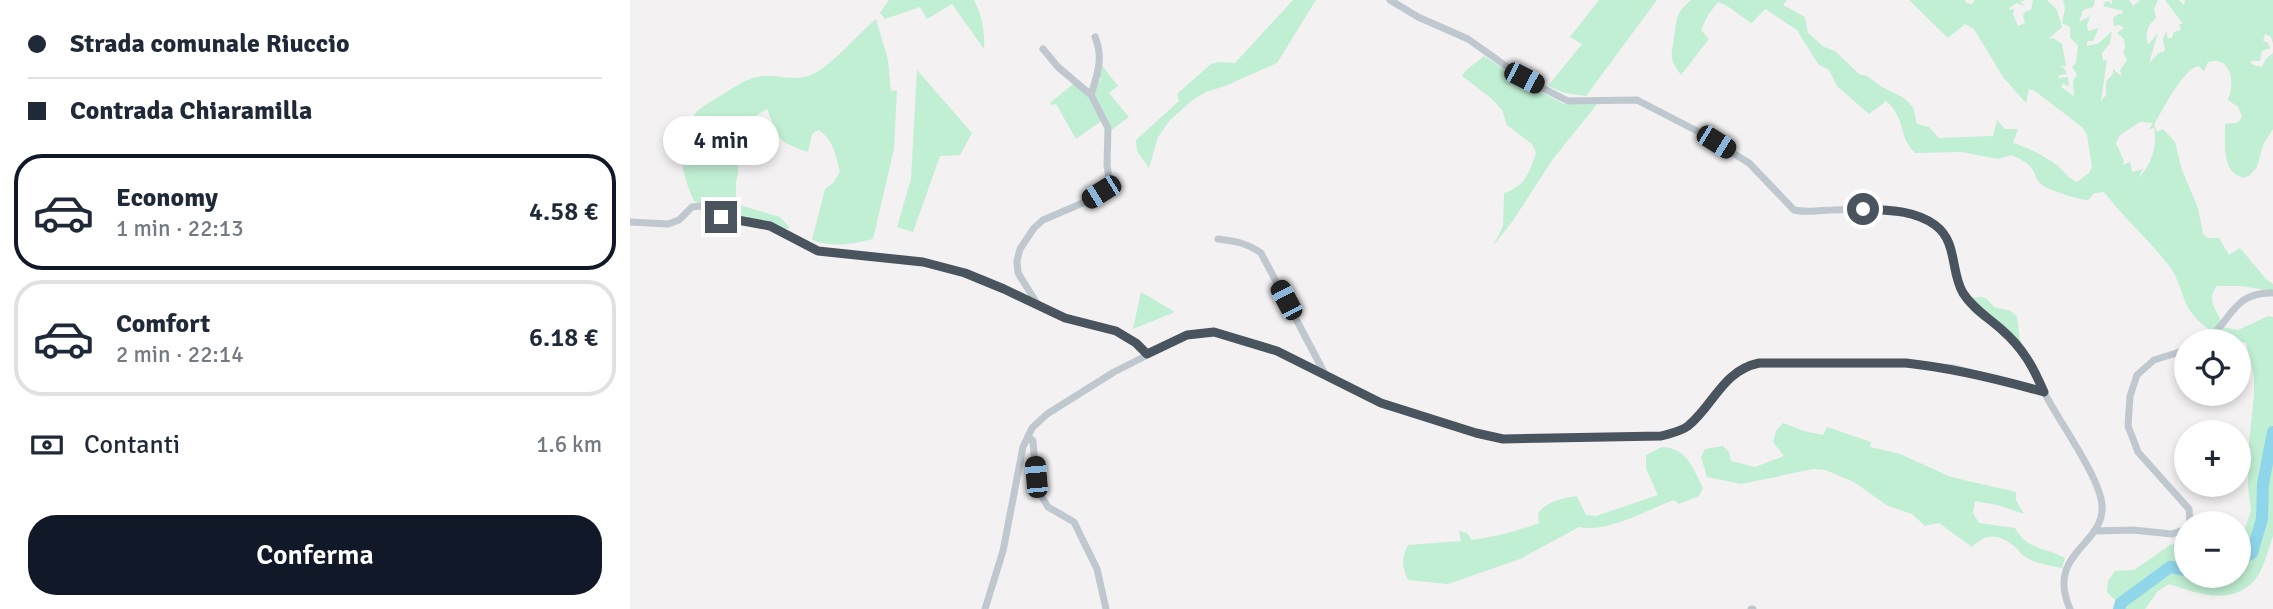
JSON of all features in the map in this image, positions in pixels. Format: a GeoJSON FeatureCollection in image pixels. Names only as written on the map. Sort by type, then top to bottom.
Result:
{"type":"FeatureCollection","features":[{"type":"Feature","properties":{"kind":"street"},"geometry":{"type":"LineString","coordinates":[[1390,0],[1418,17],[1468,39],[1524,78],[1568,101],[1637,100],[1699,132],[1749,163],[1794,210],[1898,211],[1934,224],[1950,241],[1957,278],[1963,293],[1972,306],[2004,331],[2031,362],[2044,392],[2087,466],[2101,496],[2103,508],[2094,531],[2075,552],[2066,569],[2063,580],[2069,609]]}},
{"type":"Feature","properties":{"kind":"street"},"geometry":{"type":"LineString","coordinates":[[1091,95],[1100,63],[1100,50],[1095,37]]}},
{"type":"Feature","properties":{"kind":"street"},"geometry":{"type":"LineString","coordinates":[[1038,306],[1018,273],[1020,249],[1043,220],[1085,202],[1101,192],[1109,179],[1106,159],[1108,128],[1091,95],[1058,67],[1043,49]]}},
{"type":"Feature","properties":{"kind":"street"},"geometry":{"type":"LineString","coordinates":[[630,222],[668,224],[679,220],[692,207],[700,206],[721,217],[770,226],[818,251],[923,262],[965,273],[1079,323],[1116,331],[1136,343],[1147,354]]}},
{"type":"Feature","properties":{"kind":"street"},"geometry":{"type":"LineString","coordinates":[[1218,239],[1237,241],[1261,253],[1325,375]]}},
{"type":"Feature","properties":{"kind":"street"},"geometry":{"type":"LineString","coordinates":[[2217,329],[2242,300],[2258,293],[2273,293]]}},
{"type":"Feature","properties":{"kind":"street"},"geometry":{"type":"LineString","coordinates":[[985,609],[1003,551],[1011,501],[1032,428],[1047,414],[1147,354],[1187,335],[1214,332],[1277,351],[1381,403],[1503,439],[1661,436],[1680,431],[1690,424],[1727,379],[1746,366],[1759,363],[1906,363],[1953,368],[2044,392]]}},
{"type":"Feature","properties":{"kind":"street"},"geometry":{"type":"LineString","coordinates":[[2174,354],[2154,360],[2137,375],[2130,396],[2128,426],[2138,452],[2189,511]]}},
{"type":"Feature","properties":{"kind":"street"},"geometry":{"type":"LineString","coordinates":[[1028,436],[1033,441],[1036,477],[1042,497],[1048,507],[1074,522],[1097,569],[1106,609]]}},
{"type":"Feature","properties":{"kind":"street"},"geometry":{"type":"LineString","coordinates":[[2094,531],[2133,530],[2174,533]]}},
{"type":"Feature","properties":{"kind":"green space"},"geometry":{"type":"Polygon","coordinates":[[[889,0],[974,0],[982,23],[984,49],[952,4],[927,19],[920,7],[885,19],[880,13],[889,0]]]}},
{"type":"Feature","properties":{"kind":"green space"},"geometry":{"type":"Polygon","coordinates":[[[1293,0],[1316,0],[1277,63],[1194,99],[1170,120],[1158,137],[1149,168],[1137,151],[1136,140],[1179,101],[1177,94],[1211,64],[1235,63],[1293,0]]]}},
{"type":"Feature","properties":{"kind":"green space"},"geometry":{"type":"Polygon","coordinates":[[[1599,0],[1657,0],[1586,96],[1565,93],[1548,86],[1582,44],[1570,37],[1599,0]]]}},
{"type":"Feature","properties":{"kind":"green space"},"geometry":{"type":"Polygon","coordinates":[[[1691,0],[1787,0],[1783,5],[1805,17],[1808,33],[1824,47],[1835,51],[1859,74],[1904,98],[1913,107],[1917,124],[1929,127],[1939,138],[1993,136],[1997,120],[2005,129],[2018,129],[2013,143],[2050,160],[2077,182],[2089,173],[2092,167],[2087,135],[2082,127],[2035,91],[2029,89],[2026,103],[2003,77],[1974,29],[1965,24],[1948,38],[1909,0],[1965,0],[1966,3],[1972,4],[1975,0],[2025,0],[2020,2],[2026,7],[2017,3],[2009,8],[2014,9],[2013,14],[2018,26],[2025,23],[2023,15],[2031,10],[2033,0],[2047,0],[2057,10],[2062,27],[2048,39],[2053,38],[2062,44],[2066,66],[2059,66],[2064,68],[2067,74],[2058,78],[2068,77],[2069,85],[2064,83],[2061,87],[2074,96],[2073,81],[2077,74],[2072,67],[2076,63],[2078,45],[2070,38],[2070,27],[2062,23],[2065,8],[2063,0],[2095,0],[2093,7],[2083,10],[2079,22],[2089,17],[2092,11],[2087,25],[2088,31],[2099,28],[2093,41],[2087,41],[2087,46],[2099,43],[2112,31],[2110,43],[2102,53],[2103,61],[2107,60],[2101,101],[2106,95],[2106,82],[2113,74],[2113,69],[2122,77],[2120,70],[2127,60],[2123,52],[2124,39],[2117,33],[2124,28],[2114,26],[2113,18],[2123,11],[2103,6],[2105,2],[2112,4],[2112,0],[2129,0],[2133,6],[2140,0],[2158,0],[2154,9],[2156,18],[2147,33],[2148,45],[2158,33],[2149,63],[2165,51],[2163,39],[2166,31],[2168,38],[2172,38],[2174,32],[2181,30],[2179,24],[2183,24],[2165,0],[2179,0],[2184,5],[2185,0],[2273,0],[2273,44],[2271,37],[2265,34],[2263,41],[2268,43],[2270,48],[2262,51],[2260,61],[2250,61],[2253,65],[2262,67],[2273,53],[2273,129],[2263,145],[2257,167],[2249,176],[2243,178],[2236,174],[2227,163],[2225,124],[2237,122],[2242,116],[2238,107],[2228,100],[2230,72],[2222,63],[2208,62],[2204,71],[2198,66],[2192,69],[2173,92],[2154,125],[2157,132],[2163,129],[2175,142],[2182,170],[2198,208],[2203,234],[2208,238],[2219,238],[2229,255],[2240,248],[2273,284],[2273,291],[2217,286],[2212,302],[2222,327],[2233,329],[2209,329],[2190,310],[2170,267],[2104,192],[2094,193],[2088,200],[2056,192],[2041,184],[2029,165],[2011,155],[1998,159],[1962,152],[1915,153],[1906,140],[1897,114],[1886,101],[1869,114],[1837,86],[1829,70],[1818,64],[1797,30],[1765,9],[1752,23],[1718,2],[1701,30],[1709,39],[1681,75],[1672,54],[1677,18],[1691,0]],[[2140,122],[2120,135],[2116,143],[2124,161],[2122,165],[2130,162],[2132,172],[2143,169],[2138,178],[2147,168],[2152,155],[2155,134],[2154,128],[2149,129],[2153,123],[2140,122]]]}},
{"type":"Feature","properties":{"kind":"green space"},"geometry":{"type":"Polygon","coordinates":[[[876,19],[888,60],[891,91],[897,90],[894,149],[873,239],[835,245],[812,240],[825,189],[840,172],[835,154],[827,138],[818,130],[812,134],[808,152],[789,145],[780,138],[767,109],[757,115],[737,152],[736,204],[780,217],[790,228],[783,229],[768,221],[731,217],[694,201],[683,169],[682,146],[687,124],[697,112],[706,104],[753,78],[799,78],[815,73],[876,19]]]}},
{"type":"Feature","properties":{"kind":"green space"},"geometry":{"type":"Polygon","coordinates":[[[1484,56],[1526,84],[1564,104],[1598,103],[1553,159],[1493,246],[1503,226],[1504,193],[1522,183],[1536,153],[1532,144],[1507,125],[1502,110],[1491,98],[1462,76],[1484,56]]]}},
{"type":"Feature","properties":{"kind":"green space"},"geometry":{"type":"Polygon","coordinates":[[[1101,64],[1118,86],[1109,93],[1129,117],[1110,131],[1104,119],[1076,139],[1056,104],[1050,103],[1074,83],[1084,92],[1101,80],[1098,75],[1101,64]]]}},
{"type":"Feature","properties":{"kind":"green space"},"geometry":{"type":"Polygon","coordinates":[[[917,70],[972,133],[960,155],[940,156],[913,232],[897,227],[911,179],[917,70]]]}},
{"type":"Feature","properties":{"kind":"green space"},"geometry":{"type":"Polygon","coordinates":[[[1141,292],[1175,312],[1133,329],[1141,292]]]}},
{"type":"Feature","properties":{"kind":"green space"},"geometry":{"type":"Polygon","coordinates":[[[1986,298],[1994,307],[2011,311],[2017,317],[2023,345],[2020,347],[2017,343],[2011,343],[1972,312],[1963,299],[1986,298]]]}},
{"type":"Feature","properties":{"kind":"green space"},"geometry":{"type":"Polygon","coordinates":[[[2268,316],[2273,317],[2273,536],[2263,566],[2251,584],[2249,497],[2254,376],[2251,364],[2251,329],[2240,329],[2268,316]]]}},
{"type":"Feature","properties":{"kind":"green space"},"geometry":{"type":"Polygon","coordinates":[[[1783,423],[1823,435],[1827,427],[1871,442],[1870,447],[1900,454],[1951,477],[2016,492],[2016,500],[2024,514],[1975,501],[1973,513],[1979,523],[2015,528],[2031,545],[2065,558],[2062,568],[2028,559],[2010,543],[1999,538],[1988,537],[1972,547],[1939,523],[1925,526],[1912,514],[1888,506],[1854,482],[1825,470],[1813,469],[1741,484],[1707,477],[1701,457],[1705,449],[1723,446],[1729,452],[1731,461],[1755,467],[1784,456],[1773,442],[1776,431],[1783,423]]]}},
{"type":"Feature","properties":{"kind":"green space"},"geometry":{"type":"Polygon","coordinates":[[[1662,447],[1678,451],[1688,460],[1703,488],[1699,496],[1679,504],[1674,500],[1615,524],[1579,527],[1520,559],[1448,584],[1408,580],[1403,562],[1408,545],[1461,541],[1459,531],[1467,533],[1472,540],[1514,531],[1539,523],[1538,513],[1551,503],[1577,496],[1586,515],[1596,516],[1658,495],[1646,469],[1646,455],[1662,447]]]}},
{"type":"Feature","properties":{"kind":"green space"},"geometry":{"type":"Polygon","coordinates":[[[2174,544],[2174,586],[2169,584],[2158,591],[2145,609],[2115,609],[2115,600],[2107,592],[2108,581],[2115,571],[2134,570],[2174,544]]]}},
{"type":"Feature","properties":{"kind":"green space"},"geometry":{"type":"Polygon","coordinates":[[[2182,588],[2245,588],[2223,596],[2201,594],[2182,588]]]}},
{"type":"Feature","properties":{"kind":"waterway"},"geometry":{"type":"LineString","coordinates":[[2251,554],[2262,519],[2263,484],[2273,432]]}},
{"type":"Feature","properties":{"kind":"waterway"},"geometry":{"type":"LineString","coordinates":[[2119,609],[2121,603],[2170,567],[2174,568]]}},
{"type":"Feature","properties":{"kind":"route"},"geometry":{"type":"LineString","coordinates":[[721,217],[770,226],[818,251],[923,262],[965,273],[1065,318],[1116,331],[1136,343],[1147,354],[1171,341],[1202,332],[1232,337],[1277,351],[1381,403],[1503,439],[1661,436],[1680,431],[1690,424],[1727,379],[1746,366],[1759,363],[1906,363],[1953,368],[2044,392],[2031,362],[2004,331],[1972,306],[1963,293],[1957,278],[1950,241],[1943,232],[1934,224],[1916,216],[1898,211],[1863,209]]}}]}
